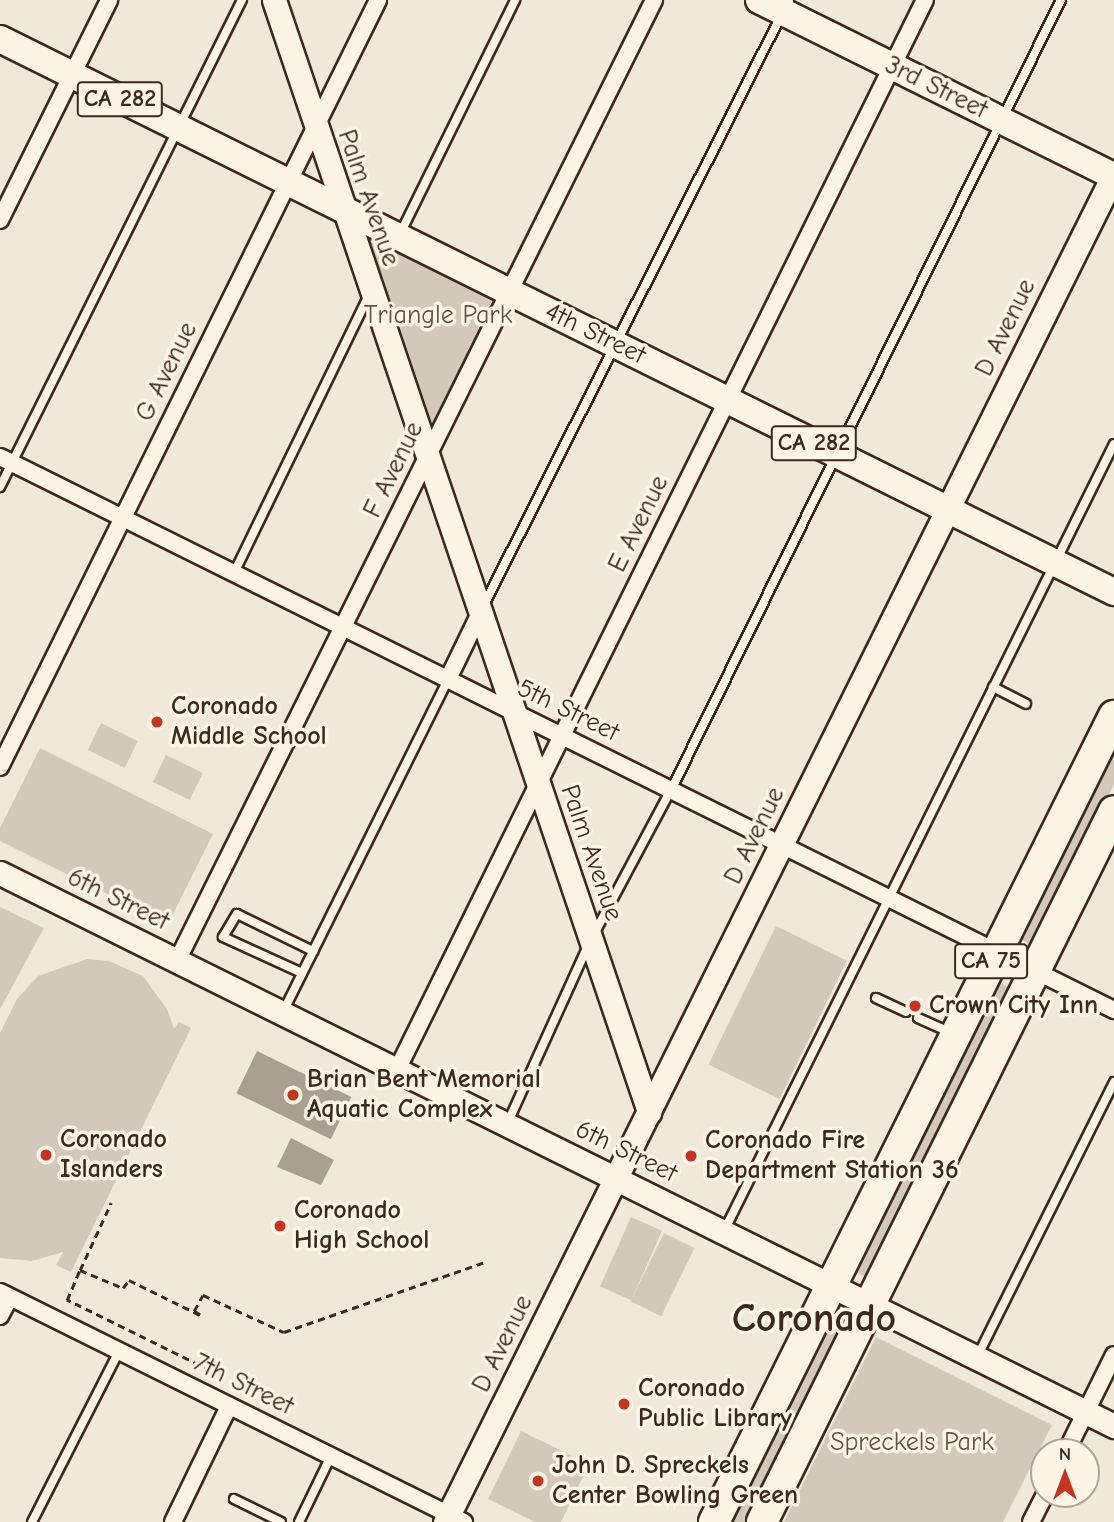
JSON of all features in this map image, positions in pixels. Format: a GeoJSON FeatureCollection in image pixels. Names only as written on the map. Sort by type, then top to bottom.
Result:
{"type":"FeatureCollection","features":[{"type":"Feature","properties":{"kind":"highway","name":"CA 75"},"geometry":{"type":"LineString","coordinates":[[714,1522],[1114,716]]}},
{"type":"Feature","properties":{"kind":"highway","name":"CA 75"},"geometry":{"type":"LineString","coordinates":[[762,1522],[1114,811]]}},
{"type":"Feature","properties":{"kind":"main road","name":"3rd Street"},"geometry":{"type":"LineString","coordinates":[[759,0],[786,6],[892,66],[1114,176]]}},
{"type":"Feature","properties":{"kind":"main road","name":"4th Street"},"geometry":{"type":"LineString","coordinates":[[0,39],[289,182],[345,214],[398,237],[1114,592]]}},
{"type":"Feature","properties":{"kind":"street"},"geometry":{"type":"LineString","coordinates":[[0,220],[109,0]]}},
{"type":"Feature","properties":{"kind":"street","name":"Palm Avenue"},"geometry":{"type":"LineString","coordinates":[[274,0],[315,129],[649,1112]]}},
{"type":"Feature","properties":{"kind":"street","name":"G Avenue"},"geometry":{"type":"LineString","coordinates":[[0,767],[378,0]]}},
{"type":"Feature","properties":{"kind":"street","name":"F Avenue"},"geometry":{"type":"LineString","coordinates":[[177,961],[654,0]]}},
{"type":"Feature","properties":{"kind":"street","name":"E Avenue"},"geometry":{"type":"LineString","coordinates":[[397,1070],[925,0]]}},
{"type":"Feature","properties":{"kind":"street","name":"D Avenue"},"geometry":{"type":"LineString","coordinates":[[453,1520],[616,1179],[1114,176]]}},
{"type":"Feature","properties":{"kind":"street","name":"5th Street"},"geometry":{"type":"LineString","coordinates":[[6,460],[1114,1010]]}},
{"type":"Feature","properties":{"kind":"street"},"geometry":{"type":"LineString","coordinates":[[448,679],[480,612]]}},
{"type":"Feature","properties":{"kind":"street","name":"6th Street"},"geometry":{"type":"LineString","coordinates":[[0,873],[1114,1426]]}},
{"type":"Feature","properties":{"kind":"street"},"geometry":{"type":"LineString","coordinates":[[0,1316],[5,1294]]}},
{"type":"Feature","properties":{"kind":"street","name":"7th Street"},"geometry":{"type":"LineString","coordinates":[[5,1294],[331,1456],[453,1520]]}},
{"type":"Feature","properties":{"kind":"street"},"geometry":{"type":"LineString","coordinates":[[1073,1438],[1114,1355]]}},
{"type":"Feature","properties":{"kind":"street"},"geometry":{"type":"LineString","coordinates":[[173,1522],[229,1406]]}},
{"type":"Feature","properties":{"kind":"lane"},"geometry":{"type":"LineString","coordinates":[[0,487],[6,460],[242,0]]}},
{"type":"Feature","properties":{"kind":"lane"},"geometry":{"type":"LineString","coordinates":[[398,237],[515,0]]}},
{"type":"Feature","properties":{"kind":"lane"},"geometry":{"type":"LineString","coordinates":[[506,1124],[591,940],[671,790],[835,453],[1061,0]]}},
{"type":"Feature","properties":{"kind":"lane"},"geometry":{"type":"LineString","coordinates":[[480,612],[786,6]]}},
{"type":"Feature","properties":{"kind":"lane"},"geometry":{"type":"LineString","coordinates":[[233,573],[371,292]]}},
{"type":"Feature","properties":{"kind":"lane"},"geometry":{"type":"LineString","coordinates":[[724,1232],[1114,444]]}},
{"type":"Feature","properties":{"kind":"lane"},"geometry":{"type":"LineString","coordinates":[[282,1013],[448,679]]}},
{"type":"Feature","properties":{"kind":"lane"},"geometry":{"type":"LineString","coordinates":[[993,687],[1026,704]]}},
{"type":"Feature","properties":{"kind":"lane"},"geometry":{"type":"LineString","coordinates":[[302,973],[223,937],[237,914],[313,951]]}},
{"type":"Feature","properties":{"kind":"lane"},"geometry":{"type":"LineString","coordinates":[[876,998],[906,1012]]}},
{"type":"Feature","properties":{"kind":"lane"},"geometry":{"type":"LineString","coordinates":[[918,1018],[955,1034]]}},
{"type":"Feature","properties":{"kind":"lane"},"geometry":{"type":"LineString","coordinates":[[977,1358],[1114,1082]]}},
{"type":"Feature","properties":{"kind":"lane"},"geometry":{"type":"LineString","coordinates":[[32,1522],[119,1351]]}},
{"type":"Feature","properties":{"kind":"lane"},"geometry":{"type":"LineString","coordinates":[[299,1522],[331,1456]]}},
{"type":"Feature","properties":{"kind":"lane"},"geometry":{"type":"LineString","coordinates":[[234,1499],[281,1522]]}},
{"type":"Feature","properties":{"kind":"path"},"geometry":{"type":"LineString","coordinates":[[111,1203],[67,1300],[221,1376]]}},
{"type":"Feature","properties":{"kind":"path"},"geometry":{"type":"LineString","coordinates":[[80,1270],[123,1288],[129,1280],[200,1315],[194,1311],[203,1295],[284,1332],[485,1262]]}},
{"type":"Feature","properties":{"kind":"green space","name":"Triangle Park"},"geometry":{"type":"Polygon","coordinates":[[[349,213],[507,293],[429,453],[349,213]]]}},
{"type":"Feature","properties":{"kind":"green space"},"geometry":{"type":"Polygon","coordinates":[[[101,723],[138,741],[125,768],[88,750],[101,723]]]}},
{"type":"Feature","properties":{"kind":"green space"},"geometry":{"type":"Polygon","coordinates":[[[1114,740],[1114,784],[1034,947],[1015,936],[1114,740]]]}},
{"type":"Feature","properties":{"kind":"green space"},"geometry":{"type":"Polygon","coordinates":[[[40,748],[213,834],[168,924],[0,841],[0,828],[40,748]]]}},
{"type":"Feature","properties":{"kind":"green space"},"geometry":{"type":"Polygon","coordinates":[[[166,755],[203,773],[190,800],[153,782],[166,755]]]}},
{"type":"Feature","properties":{"kind":"green space"},"geometry":{"type":"Polygon","coordinates":[[[0,907],[44,928],[0,1009],[0,907]]]}},
{"type":"Feature","properties":{"kind":"green space"},"geometry":{"type":"Polygon","coordinates":[[[776,926],[847,961],[779,1099],[708,1064],[776,926]]]}},
{"type":"Feature","properties":{"kind":"green space"},"geometry":{"type":"Polygon","coordinates":[[[87,959],[109,961],[143,976],[167,1009],[174,1029],[179,1022],[191,1028],[71,1272],[56,1265],[63,1252],[32,1261],[0,1258],[0,1033],[17,999],[38,976],[87,959]]]}},
{"type":"Feature","properties":{"kind":"green space"},"geometry":{"type":"Polygon","coordinates":[[[993,979],[1012,989],[869,1279],[855,1272],[887,1208],[891,1188],[993,979]]]}},
{"type":"Feature","properties":{"kind":"green space"},"geometry":{"type":"Polygon","coordinates":[[[631,1217],[662,1231],[631,1300],[600,1286],[631,1217]]]}},
{"type":"Feature","properties":{"kind":"green space"},"geometry":{"type":"Polygon","coordinates":[[[664,1233],[695,1248],[661,1316],[631,1301],[664,1233]]]}},
{"type":"Feature","properties":{"kind":"green space"},"geometry":{"type":"Polygon","coordinates":[[[828,1312],[842,1320],[748,1522],[723,1522],[828,1312]]]}},
{"type":"Feature","properties":{"kind":"green space","name":"Spreckels Park"},"geometry":{"type":"Polygon","coordinates":[[[876,1337],[1052,1425],[1045,1438],[1030,1438],[1030,1469],[1003,1522],[784,1522],[876,1337]]]}},
{"type":"Feature","properties":{"kind":"green space","name":"John D. Spreckels Center Bowling Green"},"geometry":{"type":"Polygon","coordinates":[[[521,1431],[589,1464],[561,1522],[535,1522],[488,1499],[521,1431]]]}},
{"type":"Feature","properties":{"kind":"shaded area","name":"Brian Bent Memorial Aquatic Complex"},"geometry":{"type":"Polygon","coordinates":[[[257,1051],[351,1097],[331,1139],[236,1093],[257,1051]]]}},
{"type":"Feature","properties":{"kind":"shaded area","name":"Brian Bent Memorial Aquatic Complex"},"geometry":{"type":"Polygon","coordinates":[[[291,1138],[334,1160],[321,1185],[277,1167],[291,1138]]]}},
{"type":"Feature","properties":{"kind":"place","name":"Coronado Middle School"},"geometry":{"type":"Point","coordinates":[157,722]}},
{"type":"Feature","properties":{"kind":"place","name":"Crown City Inn"},"geometry":{"type":"Point","coordinates":[915,1006]}},
{"type":"Feature","properties":{"kind":"place","name":"Brian Bent Memorial Aquatic Complex"},"geometry":{"type":"Point","coordinates":[293,1095]}},
{"type":"Feature","properties":{"kind":"place","name":"Coronado Islanders"},"geometry":{"type":"Point","coordinates":[46,1155]}},
{"type":"Feature","properties":{"kind":"place","name":"Coronado Fire Department Station 36"},"geometry":{"type":"Point","coordinates":[691,1156]}},
{"type":"Feature","properties":{"kind":"place","name":"Coronado High School"},"geometry":{"type":"Point","coordinates":[280,1226]}},
{"type":"Feature","properties":{"kind":"place","name":"Coronado Public Library"},"geometry":{"type":"Point","coordinates":[624,1404]}},
{"type":"Feature","properties":{"kind":"place","name":"John D. Spreckels Center Bowling Green"},"geometry":{"type":"Point","coordinates":[538,1481]}},
{"type":"Feature","properties":{"kind":"district","name":"Coronado"},"geometry":{"type":"Point","coordinates":[814,1318]}}]}
